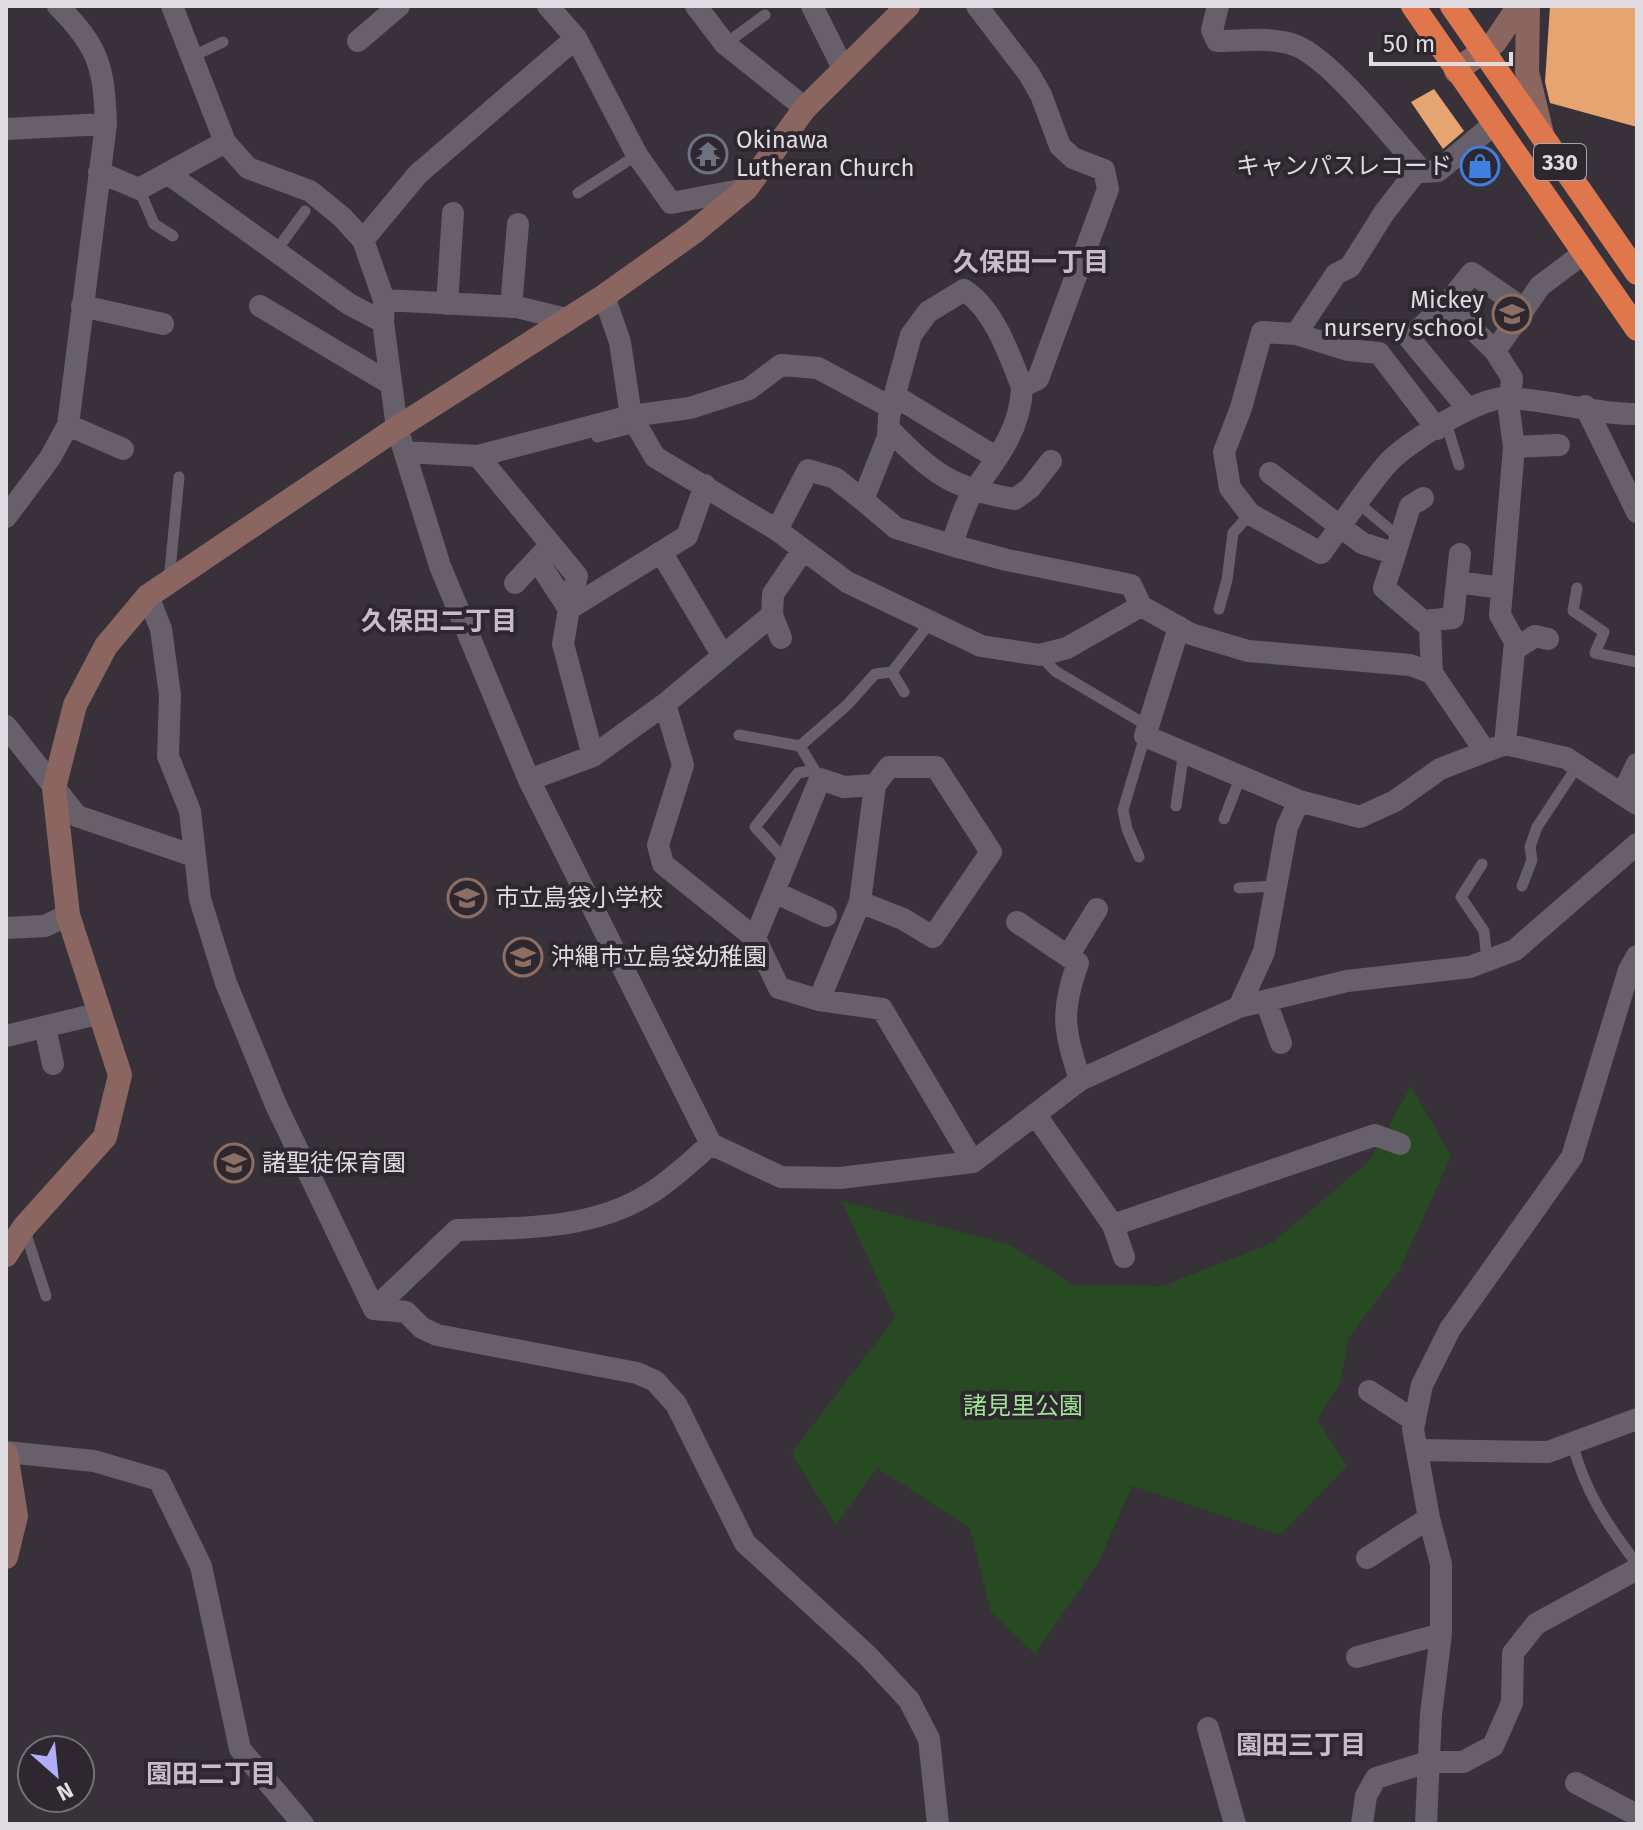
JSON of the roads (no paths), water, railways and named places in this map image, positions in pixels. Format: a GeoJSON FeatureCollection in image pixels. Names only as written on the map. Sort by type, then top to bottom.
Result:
{"type":"FeatureCollection","features":[{"type":"Feature","properties":{"kind":"highway","name":"330"},"geometry":{"type":"LineString","coordinates":[[1413,6],[1637,329]]}},
{"type":"Feature","properties":{"kind":"highway","name":"330"},"geometry":{"type":"LineString","coordinates":[[1452,6],[1637,273]]}},
{"type":"Feature","properties":{"kind":"street"},"geometry":{"type":"LineString","coordinates":[[6,517],[50,458],[68,425],[106,124],[104,75],[84,31],[58,6]]}},
{"type":"Feature","properties":{"kind":"street"},"geometry":{"type":"LineString","coordinates":[[172,6],[225,142],[248,168],[310,191],[342,217],[363,240],[384,311],[397,428],[440,566],[529,780],[711,1144],[781,1177],[840,1178],[973,1162],[1080,1080],[1239,1007],[1347,981],[1470,967],[1515,950],[1637,844]]}},
{"type":"Feature","properties":{"kind":"street"},"geometry":{"type":"LineString","coordinates":[[358,41],[399,6]]}},
{"type":"Feature","properties":{"kind":"street"},"geometry":{"type":"LineString","coordinates":[[548,6],[576,38],[637,155],[671,203],[746,189]]}},
{"type":"Feature","properties":{"kind":"street"},"geometry":{"type":"LineString","coordinates":[[696,6],[725,44],[805,108]]}},
{"type":"Feature","properties":{"kind":"street"},"geometry":{"type":"LineString","coordinates":[[812,6],[844,70]]}},
{"type":"Feature","properties":{"kind":"street"},"geometry":{"type":"LineString","coordinates":[[6,1255],[24,1227],[105,1137],[120,1075],[68,915],[54,788],[75,705],[106,646],[148,596],[397,428],[604,296],[694,232],[746,189],[805,108],[908,6]]}},
{"type":"Feature","properties":{"kind":"street"},"geometry":{"type":"LineString","coordinates":[[977,6],[1035,84],[1060,146],[1073,158],[1104,170],[1108,189],[1038,379],[1022,387]]}},
{"type":"Feature","properties":{"kind":"street"},"geometry":{"type":"LineString","coordinates":[[1218,6],[1212,30],[1217,41],[1266,41],[1296,45],[1323,64],[1423,172],[1438,171],[1494,124]]}},
{"type":"Feature","properties":{"kind":"street"},"geometry":{"type":"LineString","coordinates":[[1456,71],[1495,42],[1519,6]]}},
{"type":"Feature","properties":{"kind":"street"},"geometry":{"type":"LineString","coordinates":[[1528,6],[1527,72],[1544,140]]}},
{"type":"Feature","properties":{"kind":"street"},"geometry":{"type":"LineString","coordinates":[[363,240],[418,174],[576,38]]}},
{"type":"Feature","properties":{"kind":"street"},"geometry":{"type":"LineString","coordinates":[[6,129],[106,124]]}},
{"type":"Feature","properties":{"kind":"street"},"geometry":{"type":"LineString","coordinates":[[99,172],[139,189],[170,175],[225,142]]}},
{"type":"Feature","properties":{"kind":"street"},"geometry":{"type":"LineString","coordinates":[[1296,334],[1336,274],[1350,267],[1384,213],[1419,168]]}},
{"type":"Feature","properties":{"kind":"street"},"geometry":{"type":"LineString","coordinates":[[170,175],[349,304],[384,311],[447,304],[511,307],[566,319]]}},
{"type":"Feature","properties":{"kind":"street"},"geometry":{"type":"LineString","coordinates":[[447,304],[453,213]]}},
{"type":"Feature","properties":{"kind":"street"},"geometry":{"type":"LineString","coordinates":[[511,307],[518,224]]}},
{"type":"Feature","properties":{"kind":"street"},"geometry":{"type":"LineString","coordinates":[[1495,351],[1540,286],[1584,253]]}},
{"type":"Feature","properties":{"kind":"street"},"geometry":{"type":"LineString","coordinates":[[1468,409],[1409,338],[1447,304],[1472,273],[1524,309]]}},
{"type":"Feature","properties":{"kind":"street"},"geometry":{"type":"LineString","coordinates":[[863,500],[892,411],[911,335],[928,312],[964,290],[979,300],[1008,351],[1022,387],[1021,411],[997,458],[973,493],[951,545]]}},
{"type":"Feature","properties":{"kind":"street"},"geometry":{"type":"LineString","coordinates":[[604,296],[620,342],[633,422],[655,457],[777,530],[847,582],[929,624],[981,646],[1040,655],[1067,648],[1141,606]]}},
{"type":"Feature","properties":{"kind":"street"},"geometry":{"type":"LineString","coordinates":[[1447,304],[1495,351],[1512,378],[1513,400],[1509,410],[1514,447],[1500,615],[1515,642],[1495,748]]}},
{"type":"Feature","properties":{"kind":"street"},"geometry":{"type":"LineString","coordinates":[[82,306],[163,324]]}},
{"type":"Feature","properties":{"kind":"street"},"geometry":{"type":"LineString","coordinates":[[260,306],[391,384]]}},
{"type":"Feature","properties":{"kind":"street"},"geometry":{"type":"LineString","coordinates":[[1442,426],[1379,353],[1348,350],[1296,334],[1262,332],[1241,408],[1224,452],[1230,488],[1250,514],[1321,553],[1389,461],[1468,409],[1503,398],[1585,406],[1603,414],[1637,414]]}},
{"type":"Feature","properties":{"kind":"street"},"geometry":{"type":"LineString","coordinates":[[405,452],[478,456],[633,422],[749,389],[781,365],[818,368],[892,411],[997,458]]}},
{"type":"Feature","properties":{"kind":"street"},"geometry":{"type":"LineString","coordinates":[[1585,406],[1637,512]]}},
{"type":"Feature","properties":{"kind":"street"},"geometry":{"type":"LineString","coordinates":[[892,411],[919,460],[973,493],[1015,499],[1030,488],[1051,461]]}},
{"type":"Feature","properties":{"kind":"street"},"geometry":{"type":"LineString","coordinates":[[68,425],[123,449]]}},
{"type":"Feature","properties":{"kind":"street"},"geometry":{"type":"LineString","coordinates":[[1514,447],[1559,445]]}},
{"type":"Feature","properties":{"kind":"street"},"geometry":{"type":"LineString","coordinates":[[478,456],[544,552],[577,576],[563,644],[593,756]]}},
{"type":"Feature","properties":{"kind":"street"},"geometry":{"type":"LineString","coordinates":[[777,530],[808,470],[835,478],[896,528],[1007,560],[1131,585],[1141,606],[1179,627],[1248,651],[1410,665],[1432,673],[1495,748]]}},
{"type":"Feature","properties":{"kind":"street"},"geometry":{"type":"LineString","coordinates":[[1270,473],[1342,524],[1362,543],[1398,546]]}},
{"type":"Feature","properties":{"kind":"street"},"geometry":{"type":"LineString","coordinates":[[569,609],[687,536],[705,485]]}},
{"type":"Feature","properties":{"kind":"street"},"geometry":{"type":"LineString","coordinates":[[1423,498],[1410,506],[1384,588],[1430,627],[1432,673]]}},
{"type":"Feature","properties":{"kind":"street"},"geometry":{"type":"LineString","coordinates":[[781,638],[772,615],[773,594],[803,550]]}},
{"type":"Feature","properties":{"kind":"street"},"geometry":{"type":"LineString","coordinates":[[515,583],[544,552]]}},
{"type":"Feature","properties":{"kind":"street"},"geometry":{"type":"LineString","coordinates":[[661,552],[723,656]]}},
{"type":"Feature","properties":{"kind":"street"},"geometry":{"type":"LineString","coordinates":[[1424,621],[1453,618],[1460,554]]}},
{"type":"Feature","properties":{"kind":"street"},"geometry":{"type":"LineString","coordinates":[[1457,582],[1502,588]]}},
{"type":"Feature","properties":{"kind":"street"},"geometry":{"type":"LineString","coordinates":[[148,596],[161,629],[170,695],[168,756],[190,811],[200,899],[226,983],[276,1105],[374,1309]]}},
{"type":"Feature","properties":{"kind":"street"},"geometry":{"type":"LineString","coordinates":[[529,780],[593,756],[665,704],[772,615]]}},
{"type":"Feature","properties":{"kind":"street"},"geometry":{"type":"LineString","coordinates":[[1179,627],[1147,731],[1299,801],[1360,817],[1395,801],[1440,769],[1495,748],[1566,758],[1630,799],[1637,764]]}},
{"type":"Feature","properties":{"kind":"street"},"geometry":{"type":"LineString","coordinates":[[1514,650],[1535,636],[1548,639]]}},
{"type":"Feature","properties":{"kind":"street"},"geometry":{"type":"LineString","coordinates":[[665,704],[683,765],[658,845],[663,864],[755,938],[779,988],[819,1000],[882,1009],[973,1162]]}},
{"type":"Feature","properties":{"kind":"street"},"geometry":{"type":"LineString","coordinates":[[10,739],[77,816],[194,856]]}},
{"type":"Feature","properties":{"kind":"street"},"geometry":{"type":"LineString","coordinates":[[819,1000],[860,902],[875,785],[889,767],[936,767],[991,852],[933,937],[903,919],[860,902]]}},
{"type":"Feature","properties":{"kind":"street"},"geometry":{"type":"LineString","coordinates":[[755,938],[817,774],[844,787],[875,785]]}},
{"type":"Feature","properties":{"kind":"street"},"geometry":{"type":"LineString","coordinates":[[844,787],[870,828]]}},
{"type":"Feature","properties":{"kind":"street"},"geometry":{"type":"LineString","coordinates":[[1239,1007],[1264,952],[1287,827],[1299,801]]}},
{"type":"Feature","properties":{"kind":"street"},"geometry":{"type":"LineString","coordinates":[[774,892],[826,916]]}},
{"type":"Feature","properties":{"kind":"street"},"geometry":{"type":"LineString","coordinates":[[1068,956],[1097,909]]}},
{"type":"Feature","properties":{"kind":"street"},"geometry":{"type":"LineString","coordinates":[[6,928],[45,926],[68,915]]}},
{"type":"Feature","properties":{"kind":"street"},"geometry":{"type":"LineString","coordinates":[[1017,922],[1078,963],[1064,1002],[1069,1047],[1080,1080]]}},
{"type":"Feature","properties":{"kind":"street"},"geometry":{"type":"LineString","coordinates":[[1426,1824],[1428,1762],[1441,1634],[1441,1564],[1417,1450],[1415,1421],[1422,1385],[1450,1329],[1572,1157],[1629,970],[1637,956]]}},
{"type":"Feature","properties":{"kind":"street"},"geometry":{"type":"LineString","coordinates":[[1266,1001],[1281,1043]]}},
{"type":"Feature","properties":{"kind":"street"},"geometry":{"type":"LineString","coordinates":[[6,1036],[101,1013]]}},
{"type":"Feature","properties":{"kind":"street"},"geometry":{"type":"LineString","coordinates":[[45,1027],[53,1064]]}},
{"type":"Feature","properties":{"kind":"street"},"geometry":{"type":"LineString","coordinates":[[1035,1114],[1113,1225],[1124,1257]]}},
{"type":"Feature","properties":{"kind":"street"},"geometry":{"type":"LineString","coordinates":[[1113,1225],[1375,1135],[1400,1144]]}},
{"type":"Feature","properties":{"kind":"street"},"geometry":{"type":"LineString","coordinates":[[374,1309],[457,1230],[542,1227],[612,1213],[650,1194],[711,1144]]}},
{"type":"Feature","properties":{"kind":"street"},"geometry":{"type":"LineString","coordinates":[[374,1309],[406,1312],[422,1328],[437,1335],[637,1373],[655,1381],[676,1404],[745,1543],[867,1655],[909,1700],[929,1739],[938,1824]]}},
{"type":"Feature","properties":{"kind":"street"},"geometry":{"type":"LineString","coordinates":[[1369,1391],[1415,1421]]}},
{"type":"Feature","properties":{"kind":"street"},"geometry":{"type":"LineString","coordinates":[[1417,1450],[1548,1452],[1637,1419]]}},
{"type":"Feature","properties":{"kind":"street"},"geometry":{"type":"LineString","coordinates":[[6,1557],[16,1516],[6,1453],[94,1461],[159,1480],[201,1566],[240,1749],[303,1824]]}},
{"type":"Feature","properties":{"kind":"street"},"geometry":{"type":"LineString","coordinates":[[1367,1558],[1429,1518]]}},
{"type":"Feature","properties":{"kind":"street"},"geometry":{"type":"LineString","coordinates":[[1362,1824],[1366,1796],[1376,1778],[1428,1762],[1463,1762],[1493,1746],[1512,1703],[1513,1653],[1536,1624],[1637,1566]]}},
{"type":"Feature","properties":{"kind":"street"},"geometry":{"type":"LineString","coordinates":[[1357,1657],[1441,1634]]}},
{"type":"Feature","properties":{"kind":"street"},"geometry":{"type":"LineString","coordinates":[[1208,1728],[1235,1824]]}},
{"type":"Feature","properties":{"kind":"street"},"geometry":{"type":"LineString","coordinates":[[1576,1783],[1637,1815]]}},
{"type":"Feature","properties":{"kind":"lane"},"geometry":{"type":"LineString","coordinates":[[725,44],[765,15]]}},
{"type":"Feature","properties":{"kind":"lane"},"geometry":{"type":"LineString","coordinates":[[191,57],[223,42]]}},
{"type":"Feature","properties":{"kind":"lane"},"geometry":{"type":"LineString","coordinates":[[578,193],[637,155]]}},
{"type":"Feature","properties":{"kind":"lane"},"geometry":{"type":"LineString","coordinates":[[139,189],[154,224],[173,236]]}},
{"type":"Feature","properties":{"kind":"lane"},"geometry":{"type":"LineString","coordinates":[[276,251],[305,211]]}},
{"type":"Feature","properties":{"kind":"lane"},"geometry":{"type":"LineString","coordinates":[[597,437],[633,422]]}},
{"type":"Feature","properties":{"kind":"lane"},"geometry":{"type":"LineString","coordinates":[[1442,426],[1459,465]]}},
{"type":"Feature","properties":{"kind":"lane"},"geometry":{"type":"LineString","coordinates":[[169,582],[179,477]]}},
{"type":"Feature","properties":{"kind":"lane"},"geometry":{"type":"LineString","coordinates":[[1358,503],[1398,546]]}},
{"type":"Feature","properties":{"kind":"lane"},"geometry":{"type":"LineString","coordinates":[[1219,609],[1227,580],[1233,533],[1250,514]]}},
{"type":"Feature","properties":{"kind":"lane"},"geometry":{"type":"LineString","coordinates":[[1577,588],[1573,611],[1604,632],[1595,653],[1637,662]]}},
{"type":"Feature","properties":{"kind":"lane"},"geometry":{"type":"LineString","coordinates":[[800,746],[847,705],[875,674],[892,672],[929,624]]}},
{"type":"Feature","properties":{"kind":"lane"},"geometry":{"type":"LineString","coordinates":[[1040,655],[1055,671],[1147,731],[1123,810],[1139,857]]}},
{"type":"Feature","properties":{"kind":"lane"},"geometry":{"type":"LineString","coordinates":[[892,672],[904,692]]}},
{"type":"Feature","properties":{"kind":"lane"},"geometry":{"type":"LineString","coordinates":[[739,735],[800,746],[817,774]]}},
{"type":"Feature","properties":{"kind":"lane"},"geometry":{"type":"LineString","coordinates":[[1176,806],[1184,750]]}},
{"type":"Feature","properties":{"kind":"lane"},"geometry":{"type":"LineString","coordinates":[[1522,886],[1532,860],[1530,847],[1537,827],[1578,765]]}},
{"type":"Feature","properties":{"kind":"lane"},"geometry":{"type":"LineString","coordinates":[[786,862],[755,827],[798,773],[817,774]]}},
{"type":"Feature","properties":{"kind":"lane"},"geometry":{"type":"LineString","coordinates":[[1224,819],[1241,775]]}},
{"type":"Feature","properties":{"kind":"lane"},"geometry":{"type":"LineString","coordinates":[[1482,864],[1461,897],[1484,931],[1487,960]]}},
{"type":"Feature","properties":{"kind":"lane"},"geometry":{"type":"LineString","coordinates":[[1239,888],[1275,886]]}},
{"type":"Feature","properties":{"kind":"lane"},"geometry":{"type":"LineString","coordinates":[[24,1227],[46,1296]]}},
{"type":"Feature","properties":{"kind":"lane"},"geometry":{"type":"LineString","coordinates":[[1573,1445],[1582,1481],[1604,1521],[1637,1566]]}},
{"type":"Feature","properties":{"kind":"place","name":"Okinawa Lutheran Church"},"geometry":{"type":"Point","coordinates":[708,154]}},
{"type":"Feature","properties":{"kind":"place","name":"キャンパスレコード"},"geometry":{"type":"Point","coordinates":[1480,166]}},
{"type":"Feature","properties":{"kind":"place","name":"Mickey nursery school"},"geometry":{"type":"Point","coordinates":[1512,314]}},
{"type":"Feature","properties":{"kind":"place","name":"市立島袋小学校"},"geometry":{"type":"Point","coordinates":[467,898]}},
{"type":"Feature","properties":{"kind":"place","name":"沖縄市立島袋幼稚園"},"geometry":{"type":"Point","coordinates":[523,957]}},
{"type":"Feature","properties":{"kind":"place","name":"諸聖徒保育園"},"geometry":{"type":"Point","coordinates":[234,1163]}},
{"type":"Feature","properties":{"kind":"district","name":"久保田一丁目"},"geometry":{"type":"Point","coordinates":[1031,262]}},
{"type":"Feature","properties":{"kind":"district","name":"久保田二丁目"},"geometry":{"type":"Point","coordinates":[439,621]}},
{"type":"Feature","properties":{"kind":"district","name":"園田三丁目"},"geometry":{"type":"Point","coordinates":[1301,1745]}},
{"type":"Feature","properties":{"kind":"district","name":"園田二丁目"},"geometry":{"type":"Point","coordinates":[211,1774]}},
{"type":"Feature","properties":{"kind":"park label","name":"諸見里公園"},"geometry":{"type":"Point","coordinates":[1023,1406]}}]}
